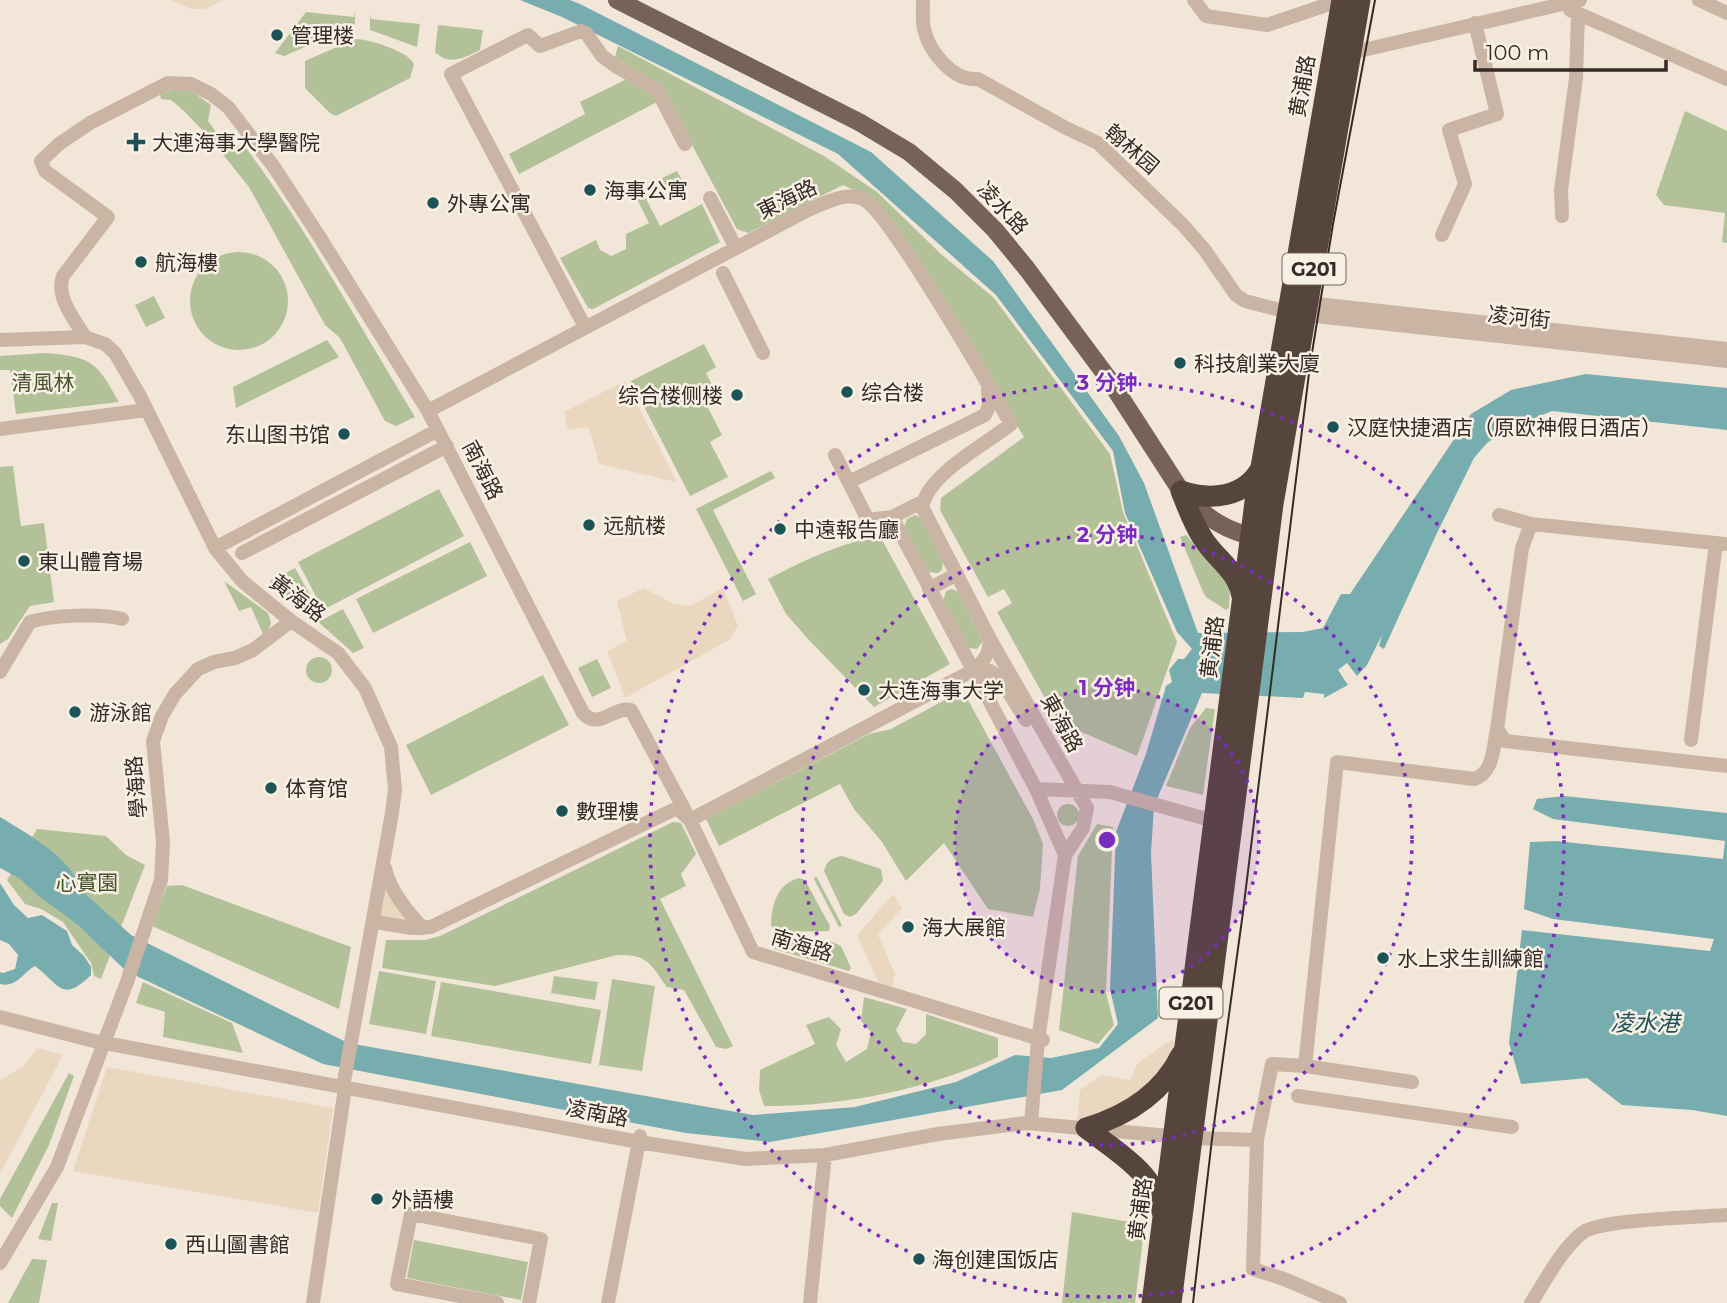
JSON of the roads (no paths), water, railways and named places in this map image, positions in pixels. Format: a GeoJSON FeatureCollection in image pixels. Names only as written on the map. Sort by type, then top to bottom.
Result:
{"type":"FeatureCollection","features":[{"type":"Feature","properties":{"kind":"highway","name":"黄浦路"},"geometry":{"type":"LineString","coordinates":[[1152,1303],[1163,1217],[1183,1137],[1239,703],[1248,607],[1301,310],[1341,55],[1341,0]]}},
{"type":"Feature","properties":{"kind":"highway","name":"黄浦路"},"geometry":{"type":"LineString","coordinates":[[1341,55],[1360,0]]}},
{"type":"Feature","properties":{"kind":"highway","name":"黄浦路"},"geometry":{"type":"LineString","coordinates":[[1260,537],[1262,466],[1301,310]]}},
{"type":"Feature","properties":{"kind":"highway"},"geometry":{"type":"LineString","coordinates":[[1181,491],[1196,496],[1224,495],[1247,485],[1256,477],[1262,466]]}},
{"type":"Feature","properties":{"kind":"highway"},"geometry":{"type":"LineString","coordinates":[[1181,491],[1202,538],[1236,577],[1248,607]]}},
{"type":"Feature","properties":{"kind":"highway","name":"黄浦路"},"geometry":{"type":"LineString","coordinates":[[1171,1303],[1183,1137],[1185,1047],[1214,821],[1239,703]]}},
{"type":"Feature","properties":{"kind":"highway"},"geometry":{"type":"LineString","coordinates":[[1086,1128],[1109,1121],[1151,1094],[1167,1079],[1185,1047]]}},
{"type":"Feature","properties":{"kind":"highway"},"geometry":{"type":"LineString","coordinates":[[1086,1128],[1138,1168],[1151,1183],[1160,1198],[1163,1217]]}},
{"type":"Feature","properties":{"kind":"main road","name":"凌水路"},"geometry":{"type":"LineString","coordinates":[[618,0],[859,122],[909,152],[956,191],[995,230],[1027,270],[1108,378],[1192,504],[1212,520],[1233,531],[1260,537]]}},
{"type":"Feature","properties":{"kind":"street","name":"翰林园"},"geometry":{"type":"LineString","coordinates":[[923,0],[923,28],[932,50],[939,58],[964,78],[978,79],[1098,143],[1183,225],[1204,249],[1236,295],[1245,301],[1301,310]]}},
{"type":"Feature","properties":{"kind":"street"},"geometry":{"type":"LineString","coordinates":[[1194,0],[1206,16],[1267,25],[1341,0]]}},
{"type":"Feature","properties":{"kind":"street"},"geometry":{"type":"LineString","coordinates":[[1699,0],[1727,13]]}},
{"type":"Feature","properties":{"kind":"street"},"geometry":{"type":"LineString","coordinates":[[1341,55],[1556,4],[1579,7],[1727,79]]}},
{"type":"Feature","properties":{"kind":"street"},"geometry":{"type":"LineString","coordinates":[[1562,216],[1561,190],[1576,78],[1579,7]]}},
{"type":"Feature","properties":{"kind":"street"},"geometry":{"type":"LineString","coordinates":[[1441,235],[1465,184],[1449,130],[1497,114],[1475,23]]}},
{"type":"Feature","properties":{"kind":"street"},"geometry":{"type":"LineString","coordinates":[[585,327],[450,74],[527,35],[540,46],[581,31],[586,33],[602,56],[657,90],[685,144]]}},
{"type":"Feature","properties":{"kind":"street","name":"南海路"},"geometry":{"type":"LineString","coordinates":[[85,337],[64,301],[60,284],[63,276],[108,218],[45,171],[41,161],[59,144],[90,123],[148,92],[168,83],[191,84],[228,107],[274,166],[339,267],[428,411],[583,713],[588,718],[598,720],[622,710],[631,710],[690,820],[753,952],[1039,1044]]}},
{"type":"Feature","properties":{"kind":"street","name":"東海路"},"geometry":{"type":"LineString","coordinates":[[428,411],[806,211],[841,197],[862,199],[876,209],[912,261],[1011,424],[937,479],[923,500],[922,507],[990,639],[1087,808],[1083,828],[1065,855]]}},
{"type":"Feature","properties":{"kind":"street"},"geometry":{"type":"LineString","coordinates":[[710,198],[736,248]]}},
{"type":"Feature","properties":{"kind":"street"},"geometry":{"type":"LineString","coordinates":[[723,273],[763,353]]}},
{"type":"Feature","properties":{"kind":"street","name":"凌河街"},"geometry":{"type":"LineString","coordinates":[[1301,310],[1727,349]]}},
{"type":"Feature","properties":{"kind":"street","name":"凌河街"},"geometry":{"type":"LineString","coordinates":[[1301,310],[1727,361]]}},
{"type":"Feature","properties":{"kind":"street"},"geometry":{"type":"LineString","coordinates":[[0,340],[85,337]]}},
{"type":"Feature","properties":{"kind":"street","name":"黃海路"},"geometry":{"type":"LineString","coordinates":[[85,337],[105,344],[115,353],[215,548],[242,581],[291,621],[338,653],[365,688],[391,747],[395,790],[344,1087]]}},
{"type":"Feature","properties":{"kind":"street"},"geometry":{"type":"LineString","coordinates":[[849,482],[985,415],[989,399],[984,377]]}},
{"type":"Feature","properties":{"kind":"street"},"geometry":{"type":"LineString","coordinates":[[0,429],[146,410]]}},
{"type":"Feature","properties":{"kind":"street"},"geometry":{"type":"LineString","coordinates":[[215,548],[438,430]]}},
{"type":"Feature","properties":{"kind":"street"},"geometry":{"type":"LineString","coordinates":[[242,552],[447,446]]}},
{"type":"Feature","properties":{"kind":"street"},"geometry":{"type":"LineString","coordinates":[[835,454],[868,520],[892,517],[923,500]]}},
{"type":"Feature","properties":{"kind":"street"},"geometry":{"type":"LineString","coordinates":[[1499,515],[1531,524],[1720,544],[1691,740]]}},
{"type":"Feature","properties":{"kind":"street"},"geometry":{"type":"LineString","coordinates":[[892,517],[1037,789],[1065,855],[1031,1123]]}},
{"type":"Feature","properties":{"kind":"street"},"geometry":{"type":"LineString","coordinates":[[1305,1066],[1337,762],[1474,779],[1483,776],[1488,770],[1497,729],[1522,548],[1531,524]]}},
{"type":"Feature","properties":{"kind":"street"},"geometry":{"type":"LineString","coordinates":[[929,589],[957,574]]}},
{"type":"Feature","properties":{"kind":"street"},"geometry":{"type":"LineString","coordinates":[[0,673],[30,622],[92,615],[122,619]]}},
{"type":"Feature","properties":{"kind":"street","name":"學海路"},"geometry":{"type":"LineString","coordinates":[[105,1043],[161,880],[163,842],[153,741],[162,716],[175,694],[198,669],[253,650],[291,621]]}},
{"type":"Feature","properties":{"kind":"street"},"geometry":{"type":"LineString","coordinates":[[373,922],[423,928],[440,924],[673,810],[678,809],[690,820],[972,671],[983,663],[989,652],[990,639]]}},
{"type":"Feature","properties":{"kind":"street"},"geometry":{"type":"LineString","coordinates":[[972,671],[990,671],[999,677],[1028,722],[1045,734]]}},
{"type":"Feature","properties":{"kind":"street"},"geometry":{"type":"LineString","coordinates":[[1497,729],[1505,741],[1727,766]]}},
{"type":"Feature","properties":{"kind":"street"},"geometry":{"type":"LineString","coordinates":[[1037,789],[1110,792],[1214,821]]}},
{"type":"Feature","properties":{"kind":"street"},"geometry":{"type":"LineString","coordinates":[[384,861],[389,880],[410,914],[423,928]]}},
{"type":"Feature","properties":{"kind":"street","name":"凌南路"},"geometry":{"type":"LineString","coordinates":[[0,1017],[105,1043],[639,1138],[745,1160],[825,1155],[938,1134],[1031,1123],[1183,1137],[1257,1140]]}},
{"type":"Feature","properties":{"kind":"street"},"geometry":{"type":"LineString","coordinates":[[0,1263],[57,1167],[105,1043]]}},
{"type":"Feature","properties":{"kind":"street"},"geometry":{"type":"LineString","coordinates":[[1340,1303],[1253,1269],[1257,1140],[1272,1064],[1305,1066],[1412,1082]]}},
{"type":"Feature","properties":{"kind":"street"},"geometry":{"type":"LineString","coordinates":[[313,1303],[344,1087]]}},
{"type":"Feature","properties":{"kind":"street"},"geometry":{"type":"LineString","coordinates":[[1298,1096],[1512,1127]]}},
{"type":"Feature","properties":{"kind":"street"},"geometry":{"type":"LineString","coordinates":[[608,1303],[639,1138]]}},
{"type":"Feature","properties":{"kind":"street"},"geometry":{"type":"LineString","coordinates":[[810,1303],[825,1155]]}},
{"type":"Feature","properties":{"kind":"street"},"geometry":{"type":"LineString","coordinates":[[497,1303],[397,1284],[411,1214],[541,1239],[529,1303]]}},
{"type":"Feature","properties":{"kind":"street"},"geometry":{"type":"LineString","coordinates":[[1531,1303],[1569,1246],[1585,1231],[1629,1221],[1727,1215]]}},
{"type":"Feature","properties":{"kind":"water"},"geometry":{"type":"Polygon","coordinates":[[[520,0],[570,0],[580,4],[871,152],[993,261],[1119,436],[1144,483],[1198,633],[1303,632],[1323,628],[1341,594],[1350,594],[1471,414],[1511,390],[1586,374],[1727,388],[1727,430],[1552,411],[1510,428],[1487,443],[1474,458],[1384,649],[1379,646],[1382,635],[1367,665],[1357,676],[1347,663],[1338,670],[1348,685],[1324,698],[1324,694],[1305,692],[1303,698],[1202,693],[1154,806],[1151,853],[1158,1018],[1062,1090],[770,1142],[686,1133],[323,1064],[126,971],[78,925],[19,878],[0,868],[0,817],[47,847],[68,867],[80,889],[131,935],[348,1043],[753,1115],[855,1107],[956,1082],[1015,1055],[1051,1058],[1099,1048],[1118,1024],[1110,989],[1116,832],[1146,754],[1166,686],[1172,682],[1169,670],[1192,649],[1177,632],[1125,513],[1113,451],[996,295],[838,154],[562,17],[520,0]]]}},
{"type":"Feature","properties":{"kind":"water","name":"凌水港"},"geometry":{"type":"Polygon","coordinates":[[[1564,796],[1727,813],[1727,1116],[1692,1110],[1622,1105],[1587,1078],[1521,1084],[1509,1043],[1522,930],[1710,951],[1714,939],[1553,919],[1524,909],[1530,842],[1556,841],[1723,859],[1725,841],[1553,819],[1533,809],[1537,799],[1564,796]]]}},
{"type":"Feature","properties":{"kind":"water"},"geometry":{"type":"Polygon","coordinates":[[[0,883],[14,905],[28,918],[42,915],[67,931],[72,945],[91,967],[91,975],[81,984],[67,990],[61,988],[35,966],[15,982],[0,984],[0,972],[15,969],[18,955],[9,944],[0,940],[0,883]]]}},
{"type":"Feature","properties":{"kind":"tram line"},"geometry":{"type":"LineString","coordinates":[[1193,1303],[1310,365],[1375,0]]}},
{"type":"Feature","properties":{"kind":"place","name":"管理楼"},"geometry":{"type":"Point","coordinates":[277,35]}},
{"type":"Feature","properties":{"kind":"place","name":"大連海事大學醫院"},"geometry":{"type":"Point","coordinates":[136,142]}},
{"type":"Feature","properties":{"kind":"place","name":"海事公寓"},"geometry":{"type":"Point","coordinates":[590,190]}},
{"type":"Feature","properties":{"kind":"place","name":"外專公寓"},"geometry":{"type":"Point","coordinates":[433,203]}},
{"type":"Feature","properties":{"kind":"place","name":"航海樓"},"geometry":{"type":"Point","coordinates":[141,262]}},
{"type":"Feature","properties":{"kind":"place","name":"科技創業大廈"},"geometry":{"type":"Point","coordinates":[1180,363]}},
{"type":"Feature","properties":{"kind":"place","name":"综合楼"},"geometry":{"type":"Point","coordinates":[847,392]}},
{"type":"Feature","properties":{"kind":"place","name":"综合楼侧楼"},"geometry":{"type":"Point","coordinates":[737,395]}},
{"type":"Feature","properties":{"kind":"place","name":"汉庭快捷酒店（原欧神假日酒店）"},"geometry":{"type":"Point","coordinates":[1333,427]}},
{"type":"Feature","properties":{"kind":"place","name":"东山图书馆"},"geometry":{"type":"Point","coordinates":[344,434]}},
{"type":"Feature","properties":{"kind":"place","name":"远航楼"},"geometry":{"type":"Point","coordinates":[589,525]}},
{"type":"Feature","properties":{"kind":"place","name":"中遠報告廳"},"geometry":{"type":"Point","coordinates":[780,529]}},
{"type":"Feature","properties":{"kind":"place","name":"東山體育場"},"geometry":{"type":"Point","coordinates":[24,561]}},
{"type":"Feature","properties":{"kind":"place","name":"大连海事大学"},"geometry":{"type":"Point","coordinates":[864,690]}},
{"type":"Feature","properties":{"kind":"place","name":"游泳館"},"geometry":{"type":"Point","coordinates":[75,712]}},
{"type":"Feature","properties":{"kind":"place","name":"体育馆"},"geometry":{"type":"Point","coordinates":[271,788]}},
{"type":"Feature","properties":{"kind":"place","name":"數理樓"},"geometry":{"type":"Point","coordinates":[562,811]}},
{"type":"Feature","properties":{"kind":"place","name":"海大展館"},"geometry":{"type":"Point","coordinates":[908,927]}},
{"type":"Feature","properties":{"kind":"place","name":"水上求生訓練館"},"geometry":{"type":"Point","coordinates":[1383,958]}},
{"type":"Feature","properties":{"kind":"place","name":"外語樓"},"geometry":{"type":"Point","coordinates":[377,1199]}},
{"type":"Feature","properties":{"kind":"place","name":"西山圖書館"},"geometry":{"type":"Point","coordinates":[171,1244]}},
{"type":"Feature","properties":{"kind":"place","name":"海创建国饭店"},"geometry":{"type":"Point","coordinates":[919,1259]}},
{"type":"Feature","properties":{"kind":"park label","name":"清風林"},"geometry":{"type":"Point","coordinates":[43,382]}},
{"type":"Feature","properties":{"kind":"park label","name":"心實園"},"geometry":{"type":"Point","coordinates":[87,882]}}]}
